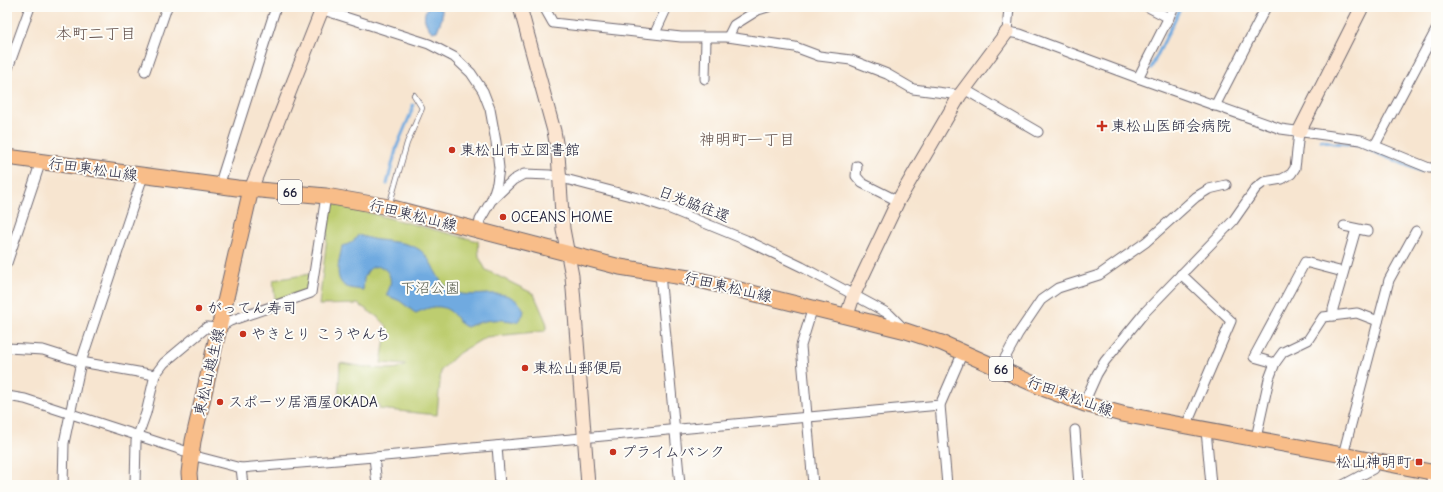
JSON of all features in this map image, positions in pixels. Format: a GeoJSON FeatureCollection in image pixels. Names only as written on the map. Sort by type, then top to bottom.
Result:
{"type":"FeatureCollection","features":[{"type":"Feature","properties":{"kind":"main road","name":"行田東松山線"},"geometry":{"type":"LineString","coordinates":[[7,157],[219,186],[326,196],[389,208],[620,267],[695,278],[906,331],[942,343],[1046,389],[1084,403],[1122,414],[1375,461],[1433,477]]}},
{"type":"Feature","properties":{"kind":"main road","name":"東松山越生線"},"geometry":{"type":"LineString","coordinates":[[190,485],[191,455],[218,328],[251,189]]}},
{"type":"Feature","properties":{"kind":"street"},"geometry":{"type":"LineString","coordinates":[[7,70],[30,7]]}},
{"type":"Feature","properties":{"kind":"street"},"geometry":{"type":"LineString","coordinates":[[145,71],[167,7]]}},
{"type":"Feature","properties":{"kind":"street"},"geometry":{"type":"LineString","coordinates":[[219,186],[276,7]]}},
{"type":"Feature","properties":{"kind":"street"},"geometry":{"type":"LineString","coordinates":[[520,7],[554,131],[558,154],[561,178],[563,229],[572,276],[588,485]]}},
{"type":"Feature","properties":{"kind":"street"},"geometry":{"type":"LineString","coordinates":[[544,7],[553,23],[681,37],[728,37],[795,47],[819,56],[851,60],[887,74],[913,89],[922,91],[962,92],[1038,132]]}},
{"type":"Feature","properties":{"kind":"street"},"geometry":{"type":"LineString","coordinates":[[655,33],[666,7]]}},
{"type":"Feature","properties":{"kind":"street"},"geometry":{"type":"LineString","coordinates":[[728,37],[734,25],[758,10],[768,7]]}},
{"type":"Feature","properties":{"kind":"street"},"geometry":{"type":"LineString","coordinates":[[847,315],[854,294],[898,201],[962,92],[1008,32],[1009,7]]}},
{"type":"Feature","properties":{"kind":"street"},"geometry":{"type":"LineString","coordinates":[[1148,7],[1169,18]]}},
{"type":"Feature","properties":{"kind":"street"},"geometry":{"type":"LineString","coordinates":[[1138,78],[1174,7]]}},
{"type":"Feature","properties":{"kind":"street"},"geometry":{"type":"LineString","coordinates":[[1216,106],[1266,7]]}},
{"type":"Feature","properties":{"kind":"street"},"geometry":{"type":"LineString","coordinates":[[1084,403],[1097,374],[1105,361],[1145,312],[1234,221],[1256,188],[1264,182],[1282,179],[1291,174],[1295,168],[1299,132],[1362,7]]}},
{"type":"Feature","properties":{"kind":"street"},"geometry":{"type":"LineString","coordinates":[[251,189],[320,8],[429,44],[454,57],[471,72],[484,90],[490,109],[496,142],[498,168],[497,183],[491,201]]}},
{"type":"Feature","properties":{"kind":"street"},"geometry":{"type":"LineString","coordinates":[[1375,146],[1436,30]]}},
{"type":"Feature","properties":{"kind":"street"},"geometry":{"type":"LineString","coordinates":[[1008,32],[1020,34],[1281,129],[1361,140],[1429,168],[1436,166]]}},
{"type":"Feature","properties":{"kind":"street"},"geometry":{"type":"LineString","coordinates":[[706,38],[706,79]]}},
{"type":"Feature","properties":{"kind":"street"},"geometry":{"type":"LineString","coordinates":[[7,263],[41,161]]}},
{"type":"Feature","properties":{"kind":"street"},"geometry":{"type":"LineString","coordinates":[[857,166],[856,176],[862,183],[898,201]]}},
{"type":"Feature","properties":{"kind":"street","name":"日光脇往還"},"geometry":{"type":"LineString","coordinates":[[478,231],[480,220],[491,201],[513,180],[524,174],[548,175],[561,178],[638,198],[683,214],[746,240],[854,294],[889,314],[906,331]]}},
{"type":"Feature","properties":{"kind":"street"},"geometry":{"type":"LineString","coordinates":[[64,485],[64,443],[81,362],[143,176]]}},
{"type":"Feature","properties":{"kind":"street"},"geometry":{"type":"LineString","coordinates":[[999,369],[1018,334],[1041,300],[1058,288],[1099,275],[1146,242],[1196,197],[1209,189],[1226,185]]}},
{"type":"Feature","properties":{"kind":"street"},"geometry":{"type":"LineString","coordinates":[[135,485],[136,441],[146,413],[155,375],[164,363],[207,327],[218,328],[230,321],[311,293],[326,196]]}},
{"type":"Feature","properties":{"kind":"street"},"geometry":{"type":"LineString","coordinates":[[1344,226],[1368,231]]}},
{"type":"Feature","properties":{"kind":"street"},"geometry":{"type":"LineString","coordinates":[[1333,316],[1333,309],[1356,229]]}},
{"type":"Feature","properties":{"kind":"street"},"geometry":{"type":"LineString","coordinates":[[1343,455],[1389,280],[1416,231]]}},
{"type":"Feature","properties":{"kind":"street"},"geometry":{"type":"LineString","coordinates":[[1275,364],[1254,357],[1305,262],[1343,272]]}},
{"type":"Feature","properties":{"kind":"street"},"geometry":{"type":"LineString","coordinates":[[660,274],[680,485]]}},
{"type":"Feature","properties":{"kind":"street"},"geometry":{"type":"LineString","coordinates":[[1181,274],[1231,321],[1186,426]]}},
{"type":"Feature","properties":{"kind":"street"},"geometry":{"type":"LineString","coordinates":[[813,307],[801,346],[813,485]]}},
{"type":"Feature","properties":{"kind":"street"},"geometry":{"type":"LineString","coordinates":[[1256,438],[1269,378],[1275,364],[1283,352],[1308,340],[1323,317],[1357,313],[1378,322]]}},
{"type":"Feature","properties":{"kind":"street"},"geometry":{"type":"LineString","coordinates":[[7,348],[43,350],[81,362],[155,375]]}},
{"type":"Feature","properties":{"kind":"street"},"geometry":{"type":"LineString","coordinates":[[947,485],[940,405],[963,352]]}},
{"type":"Feature","properties":{"kind":"street"},"geometry":{"type":"LineString","coordinates":[[7,396],[25,399],[182,450],[191,455],[241,468],[940,405]]}},
{"type":"Feature","properties":{"kind":"street"},"geometry":{"type":"LineString","coordinates":[[1075,430],[1079,485]]}},
{"type":"Feature","properties":{"kind":"street"},"geometry":{"type":"LineString","coordinates":[[1206,430],[1211,485]]}},
{"type":"Feature","properties":{"kind":"street"},"geometry":{"type":"LineString","coordinates":[[497,446],[500,485]]}},
{"type":"Feature","properties":{"kind":"street"},"geometry":{"type":"LineString","coordinates":[[374,457],[377,485]]}},
{"type":"Feature","properties":{"kind":"street"},"geometry":{"type":"LineString","coordinates":[[1343,485],[1372,469],[1375,461]]}},
{"type":"Feature","properties":{"kind":"street"},"geometry":{"type":"LineString","coordinates":[[241,468],[243,485]]}},
{"type":"Feature","properties":{"kind":"lane"},"geometry":{"type":"LineString","coordinates":[[389,208],[407,143],[422,108],[414,95]]}},
{"type":"Feature","properties":{"kind":"green space","name":"下沼公園"},"geometry":{"type":"Polygon","coordinates":[[[331,203],[478,241],[479,257],[486,270],[534,294],[547,324],[545,331],[486,337],[459,353],[441,370],[437,415],[379,409],[380,405],[369,404],[357,406],[338,406],[340,363],[383,369],[400,368],[406,365],[381,363],[387,326],[379,318],[358,304],[319,305],[331,203]]]}},
{"type":"Feature","properties":{"kind":"green space"},"geometry":{"type":"Polygon","coordinates":[[[310,274],[306,290],[275,300],[273,280],[310,274]]]}},
{"type":"Feature","properties":{"kind":"water"},"geometry":{"type":"Polygon","coordinates":[[[431,7],[441,9],[442,15],[437,31],[432,32],[426,23],[425,17],[425,11],[427,8],[431,7]]]}},
{"type":"Feature","properties":{"kind":"water"},"geometry":{"type":"Polygon","coordinates":[[[358,235],[372,239],[403,243],[415,247],[420,250],[429,260],[439,279],[448,289],[464,294],[501,294],[510,297],[524,310],[523,315],[517,322],[492,320],[480,322],[467,327],[461,324],[450,311],[445,308],[436,307],[416,313],[400,301],[386,295],[390,287],[390,279],[385,269],[380,267],[370,269],[366,274],[363,290],[347,287],[342,284],[338,274],[342,246],[352,242],[358,235]]]}},
{"type":"Feature","properties":{"kind":"waterway"},"geometry":{"type":"LineString","coordinates":[[1151,68],[1181,7]]}},
{"type":"Feature","properties":{"kind":"waterway"},"geometry":{"type":"LineString","coordinates":[[387,184],[397,146],[413,105]]}},
{"type":"Feature","properties":{"kind":"waterway"},"geometry":{"type":"LineString","coordinates":[[1321,140],[1333,143],[1361,145],[1374,152],[1421,171]]}},
{"type":"Feature","properties":{"kind":"place","name":"東松山医師会病院"},"geometry":{"type":"Point","coordinates":[1102,126]}},
{"type":"Feature","properties":{"kind":"place","name":"東松山市立図書館"},"geometry":{"type":"Point","coordinates":[452,150]}},
{"type":"Feature","properties":{"kind":"place","name":"OCEANS HOME"},"geometry":{"type":"Point","coordinates":[503,217]}},
{"type":"Feature","properties":{"kind":"place","name":"がってん寿司"},"geometry":{"type":"Point","coordinates":[199,308]}},
{"type":"Feature","properties":{"kind":"place","name":"やきとり こうやんち"},"geometry":{"type":"Point","coordinates":[243,334]}},
{"type":"Feature","properties":{"kind":"place","name":"東松山郵便局"},"geometry":{"type":"Point","coordinates":[525,368]}},
{"type":"Feature","properties":{"kind":"place","name":"スポーツ居酒屋OKADA"},"geometry":{"type":"Point","coordinates":[220,402]}},
{"type":"Feature","properties":{"kind":"place","name":"プライムバンク"},"geometry":{"type":"Point","coordinates":[613,452]}},
{"type":"Feature","properties":{"kind":"place","name":"松山神明町"},"geometry":{"type":"Point","coordinates":[1419,462]}},
{"type":"Feature","properties":{"kind":"district","name":"本町二丁目"},"geometry":{"type":"Point","coordinates":[96,34]}},
{"type":"Feature","properties":{"kind":"district","name":"神明町一丁目"},"geometry":{"type":"Point","coordinates":[747,140]}}]}
